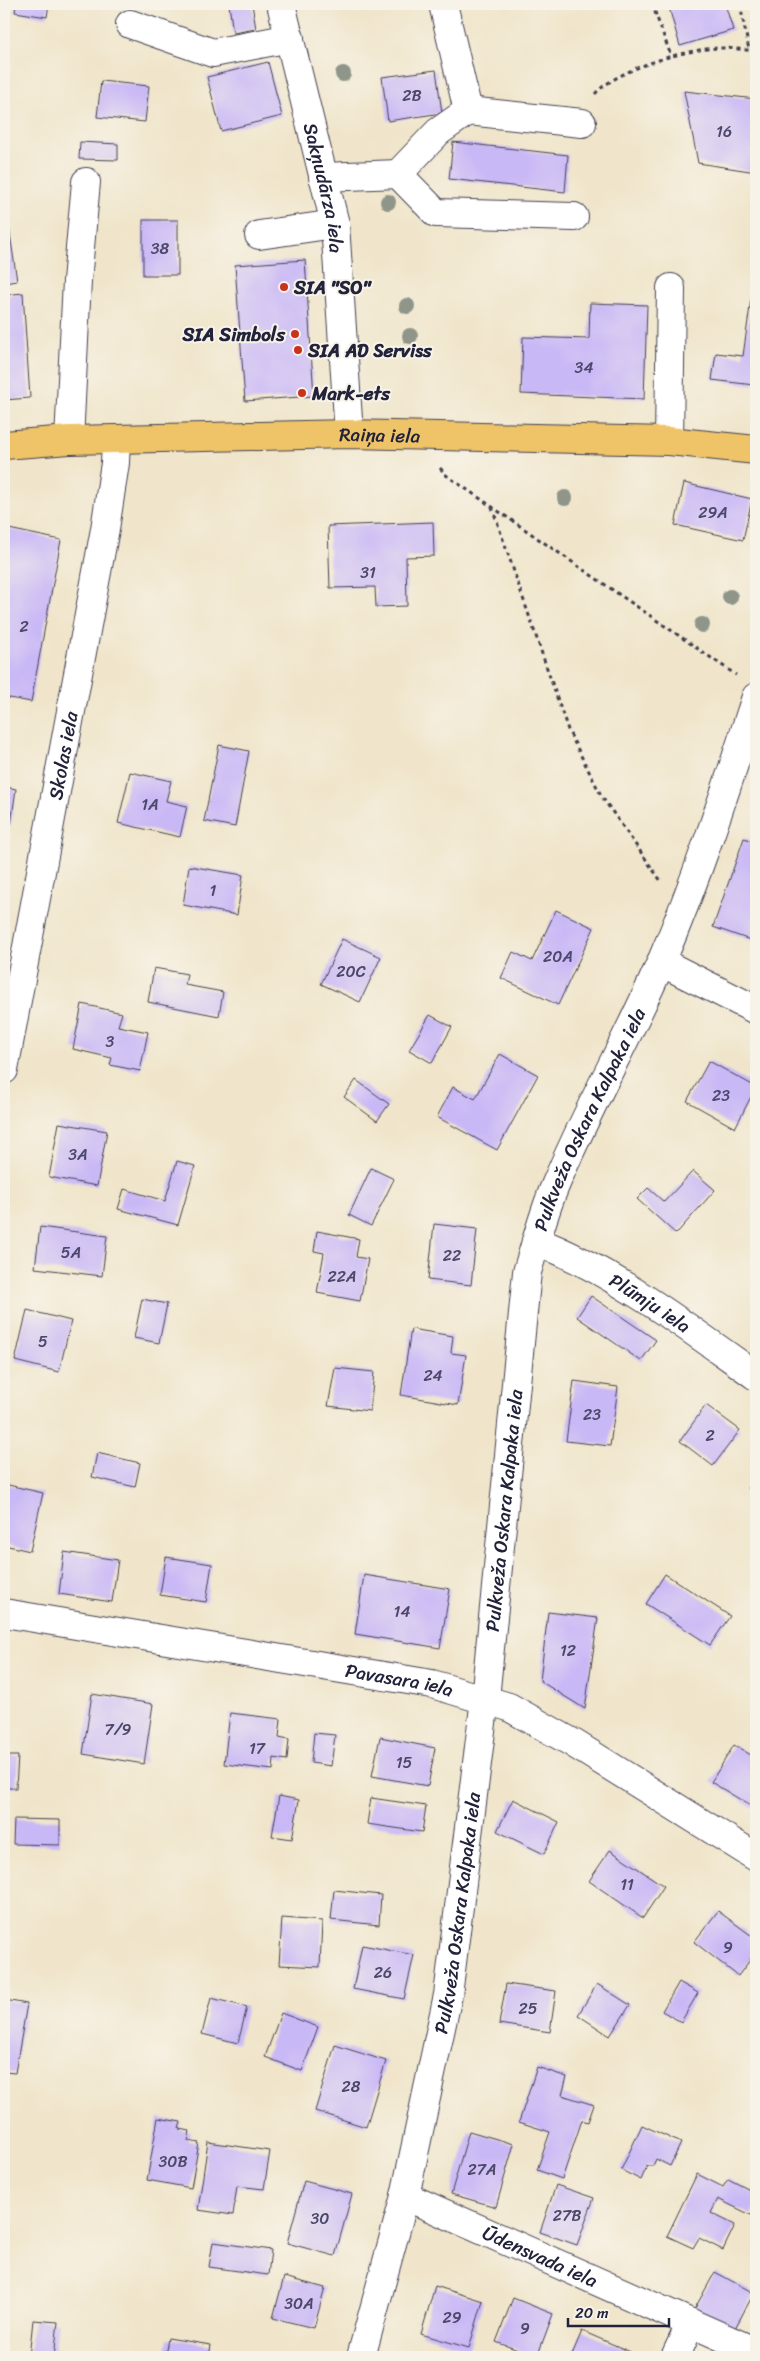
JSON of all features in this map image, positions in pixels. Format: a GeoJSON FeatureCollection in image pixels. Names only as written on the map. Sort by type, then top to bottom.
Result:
{"type":"FeatureCollection","features":[{"type":"Feature","properties":{"kind":"main road","name":"Raiņa iela"},"geometry":{"type":"LineString","coordinates":[[4,445],[69,440],[349,434],[668,441],[756,450]]}},
{"type":"Feature","properties":{"kind":"street","name":"Sakņudārza iela"},"geometry":{"type":"LineString","coordinates":[[281,4],[335,224],[349,434]]}},
{"type":"Feature","properties":{"kind":"street"},"geometry":{"type":"LineString","coordinates":[[443,4],[468,111]]}},
{"type":"Feature","properties":{"kind":"street"},"geometry":{"type":"LineString","coordinates":[[130,24],[213,53],[290,38]]}},
{"type":"Feature","properties":{"kind":"street"},"geometry":{"type":"LineString","coordinates":[[323,177],[398,174],[438,132],[468,111],[582,124]]}},
{"type":"Feature","properties":{"kind":"street"},"geometry":{"type":"LineString","coordinates":[[398,174],[436,213],[574,217]]}},
{"type":"Feature","properties":{"kind":"street"},"geometry":{"type":"LineString","coordinates":[[69,440],[77,281],[86,182]]}},
{"type":"Feature","properties":{"kind":"street"},"geometry":{"type":"LineString","coordinates":[[259,235],[335,224]]}},
{"type":"Feature","properties":{"kind":"street"},"geometry":{"type":"LineString","coordinates":[[668,441],[671,288]]}},
{"type":"Feature","properties":{"kind":"street","name":"Skolas iela"},"geometry":{"type":"LineString","coordinates":[[4,1070],[105,529],[115,463],[116,439]]}},
{"type":"Feature","properties":{"kind":"street","name":"Pulkveža Oskara Kalpaka iela"},"geometry":{"type":"LineString","coordinates":[[361,2357],[405,2196],[448,1995],[485,1699],[527,1272],[555,1186],[661,962],[702,861],[756,697]]}},
{"type":"Feature","properties":{"kind":"street"},"geometry":{"type":"LineString","coordinates":[[661,962],[756,1010]]}},
{"type":"Feature","properties":{"kind":"street","name":"Plūmju iela"},"geometry":{"type":"LineString","coordinates":[[536,1241],[567,1253],[623,1286],[756,1376]]}},
{"type":"Feature","properties":{"kind":"street","name":"Pavasara iela"},"geometry":{"type":"LineString","coordinates":[[4,1613],[432,1684],[485,1699],[509,1707],[573,1742],[756,1857]]}},
{"type":"Feature","properties":{"kind":"street","name":"Ūdensvada iela"},"geometry":{"type":"LineString","coordinates":[[405,2196],[756,2352]]}},
{"type":"Feature","properties":{"kind":"street"},"geometry":{"type":"LineString","coordinates":[[675,2357],[690,2323]]}},
{"type":"Feature","properties":{"kind":"path"},"geometry":{"type":"LineString","coordinates":[[652,4],[671,56]]}},
{"type":"Feature","properties":{"kind":"path"},"geometry":{"type":"LineString","coordinates":[[740,4],[749,50]]}},
{"type":"Feature","properties":{"kind":"path"},"geometry":{"type":"LineString","coordinates":[[582,124],[596,92],[628,72],[671,56],[720,48],[756,51]]}},
{"type":"Feature","properties":{"kind":"path"},"geometry":{"type":"LineString","coordinates":[[433,460],[446,475],[736,675]]}},
{"type":"Feature","properties":{"kind":"path"},"geometry":{"type":"LineString","coordinates":[[492,507],[568,730],[602,797],[662,882]]}},
{"type":"Feature","properties":{"kind":"building"},"geometry":{"type":"Polygon","coordinates":[[[16,4],[49,4],[47,17],[15,12],[16,4]]]}},
{"type":"Feature","properties":{"kind":"building"},"geometry":{"type":"Polygon","coordinates":[[[229,4],[252,4],[256,29],[233,33],[229,4]]]}},
{"type":"Feature","properties":{"kind":"building"},"geometry":{"type":"Polygon","coordinates":[[[668,4],[725,4],[733,30],[680,46],[668,4]]]}},
{"type":"Feature","properties":{"kind":"building"},"geometry":{"type":"Polygon","coordinates":[[[268,62],[282,116],[221,131],[207,77],[268,62]]]}},
{"type":"Feature","properties":{"kind":"building"},"geometry":{"type":"Polygon","coordinates":[[[436,70],[442,113],[388,121],[382,77],[436,70]]]}},
{"type":"Feature","properties":{"kind":"building"},"geometry":{"type":"Polygon","coordinates":[[[101,81],[149,86],[145,122],[97,117],[101,81]]]}},
{"type":"Feature","properties":{"kind":"building"},"geometry":{"type":"Polygon","coordinates":[[[684,91],[756,99],[756,172],[698,163],[684,91]]]}},
{"type":"Feature","properties":{"kind":"building"},"geometry":{"type":"Polygon","coordinates":[[[80,142],[118,144],[118,160],[79,159],[80,142]]]}},
{"type":"Feature","properties":{"kind":"building"},"geometry":{"type":"Polygon","coordinates":[[[453,142],[568,155],[565,192],[449,179],[453,142]]]}},
{"type":"Feature","properties":{"kind":"building"},"geometry":{"type":"Polygon","coordinates":[[[4,193],[17,281],[4,283],[4,193]]]}},
{"type":"Feature","properties":{"kind":"building"},"geometry":{"type":"Polygon","coordinates":[[[143,220],[178,220],[178,275],[143,275],[143,220]]]}},
{"type":"Feature","properties":{"kind":"building"},"geometry":{"type":"Polygon","coordinates":[[[305,260],[314,396],[245,401],[235,265],[305,260]]]}},
{"type":"Feature","properties":{"kind":"building"},"geometry":{"type":"Polygon","coordinates":[[[23,293],[30,398],[4,400],[4,295],[23,293]]]}},
{"type":"Feature","properties":{"kind":"building"},"geometry":{"type":"Polygon","coordinates":[[[751,299],[756,299],[756,377],[754,385],[712,380],[716,353],[743,356],[751,299]]]}},
{"type":"Feature","properties":{"kind":"building"},"geometry":{"type":"Polygon","coordinates":[[[590,303],[647,305],[644,399],[521,394],[523,337],[589,339],[590,303]]]}},
{"type":"Feature","properties":{"kind":"building"},"geometry":{"type":"Polygon","coordinates":[[[684,483],[752,499],[743,540],[675,525],[684,483]]]}},
{"type":"Feature","properties":{"kind":"building"},"geometry":{"type":"Polygon","coordinates":[[[433,522],[434,556],[406,557],[407,606],[376,607],[375,587],[330,588],[328,526],[433,522]]]}},
{"type":"Feature","properties":{"kind":"building"},"geometry":{"type":"Polygon","coordinates":[[[9,529],[61,540],[31,702],[4,697],[4,555],[9,529]]]}},
{"type":"Feature","properties":{"kind":"building"},"geometry":{"type":"Polygon","coordinates":[[[219,745],[249,751],[235,827],[204,821],[219,745]]]}},
{"type":"Feature","properties":{"kind":"building"},"geometry":{"type":"Polygon","coordinates":[[[130,772],[171,781],[166,801],[187,806],[180,837],[118,823],[130,772]]]}},
{"type":"Feature","properties":{"kind":"building"},"geometry":{"type":"Polygon","coordinates":[[[4,787],[16,789],[11,824],[4,822],[4,787]]]}},
{"type":"Feature","properties":{"kind":"building"},"geometry":{"type":"Polygon","coordinates":[[[744,838],[756,842],[756,942],[713,927],[744,838]]]}},
{"type":"Feature","properties":{"kind":"building"},"geometry":{"type":"Polygon","coordinates":[[[189,866],[243,875],[237,915],[183,905],[189,866]]]}},
{"type":"Feature","properties":{"kind":"building"},"geometry":{"type":"Polygon","coordinates":[[[556,910],[594,928],[558,1005],[501,978],[513,952],[532,961],[556,910]]]}},
{"type":"Feature","properties":{"kind":"building"},"geometry":{"type":"Polygon","coordinates":[[[342,939],[381,957],[360,1002],[321,984],[342,939]]]}},
{"type":"Feature","properties":{"kind":"building"},"geometry":{"type":"Polygon","coordinates":[[[154,968],[187,974],[185,985],[223,992],[219,1016],[148,1002],[154,968]]]}},
{"type":"Feature","properties":{"kind":"building"},"geometry":{"type":"Polygon","coordinates":[[[82,1004],[122,1013],[118,1026],[148,1032],[140,1071],[110,1065],[112,1058],[73,1049],[82,1004]]]}},
{"type":"Feature","properties":{"kind":"building"},"geometry":{"type":"Polygon","coordinates":[[[430,1015],[452,1027],[432,1063],[409,1050],[430,1015]]]}},
{"type":"Feature","properties":{"kind":"building"},"geometry":{"type":"Polygon","coordinates":[[[500,1054],[538,1075],[497,1150],[437,1117],[453,1087],[475,1099],[500,1054]]]}},
{"type":"Feature","properties":{"kind":"building"},"geometry":{"type":"Polygon","coordinates":[[[709,1061],[756,1087],[735,1128],[687,1101],[709,1061]]]}},
{"type":"Feature","properties":{"kind":"building"},"geometry":{"type":"Polygon","coordinates":[[[356,1080],[389,1104],[377,1121],[344,1097],[356,1080]]]}},
{"type":"Feature","properties":{"kind":"building"},"geometry":{"type":"Polygon","coordinates":[[[59,1123],[107,1131],[97,1186],[49,1177],[59,1123]]]}},
{"type":"Feature","properties":{"kind":"building"},"geometry":{"type":"Polygon","coordinates":[[[177,1161],[195,1166],[178,1225],[118,1209],[124,1189],[165,1201],[177,1161]]]}},
{"type":"Feature","properties":{"kind":"building"},"geometry":{"type":"Polygon","coordinates":[[[371,1168],[394,1179],[371,1226],[349,1215],[371,1168]]]}},
{"type":"Feature","properties":{"kind":"building"},"geometry":{"type":"Polygon","coordinates":[[[693,1171],[715,1190],[676,1234],[637,1199],[648,1188],[664,1202],[693,1171]]]}},
{"type":"Feature","properties":{"kind":"building"},"geometry":{"type":"Polygon","coordinates":[[[434,1224],[477,1229],[471,1285],[428,1280],[434,1224]]]}},
{"type":"Feature","properties":{"kind":"building"},"geometry":{"type":"Polygon","coordinates":[[[40,1227],[107,1236],[102,1276],[35,1268],[40,1227]]]}},
{"type":"Feature","properties":{"kind":"building"},"geometry":{"type":"Polygon","coordinates":[[[317,1231],[359,1239],[356,1257],[368,1259],[360,1301],[317,1293],[324,1253],[314,1251],[317,1231]]]}},
{"type":"Feature","properties":{"kind":"building"},"geometry":{"type":"Polygon","coordinates":[[[591,1296],[656,1340],[641,1361],[577,1317],[591,1296]]]}},
{"type":"Feature","properties":{"kind":"building"},"geometry":{"type":"Polygon","coordinates":[[[142,1299],[167,1304],[159,1343],[134,1338],[142,1299]]]}},
{"type":"Feature","properties":{"kind":"building"},"geometry":{"type":"Polygon","coordinates":[[[27,1310],[71,1321],[59,1372],[15,1361],[27,1310]]]}},
{"type":"Feature","properties":{"kind":"building"},"geometry":{"type":"Polygon","coordinates":[[[411,1329],[453,1336],[451,1353],[466,1355],[458,1405],[401,1395],[411,1329]]]}},
{"type":"Feature","properties":{"kind":"building"},"geometry":{"type":"Polygon","coordinates":[[[335,1368],[374,1372],[370,1411],[328,1406],[335,1368]]]}},
{"type":"Feature","properties":{"kind":"building"},"geometry":{"type":"Polygon","coordinates":[[[574,1381],[618,1387],[610,1446],[566,1441],[574,1381]]]}},
{"type":"Feature","properties":{"kind":"building"},"geometry":{"type":"Polygon","coordinates":[[[706,1405],[740,1430],[713,1466],[680,1441],[706,1405]]]}},
{"type":"Feature","properties":{"kind":"building"},"geometry":{"type":"Polygon","coordinates":[[[97,1453],[140,1463],[135,1487],[92,1477],[97,1453]]]}},
{"type":"Feature","properties":{"kind":"building"},"geometry":{"type":"Polygon","coordinates":[[[756,1477],[756,1494],[748,1488],[756,1477]]]}},
{"type":"Feature","properties":{"kind":"building"},"geometry":{"type":"Polygon","coordinates":[[[4,1484],[43,1493],[30,1551],[4,1545],[4,1484]]]}},
{"type":"Feature","properties":{"kind":"building"},"geometry":{"type":"Polygon","coordinates":[[[64,1552],[118,1560],[112,1602],[59,1594],[64,1552]]]}},
{"type":"Feature","properties":{"kind":"building"},"geometry":{"type":"Polygon","coordinates":[[[166,1557],[212,1564],[206,1602],[160,1595],[166,1557]]]}},
{"type":"Feature","properties":{"kind":"building"},"geometry":{"type":"Polygon","coordinates":[[[665,1574],[730,1616],[710,1645],[646,1604],[665,1574]]]}},
{"type":"Feature","properties":{"kind":"building"},"geometry":{"type":"Polygon","coordinates":[[[364,1575],[450,1589],[440,1648],[355,1634],[364,1575]]]}},
{"type":"Feature","properties":{"kind":"building"},"geometry":{"type":"Polygon","coordinates":[[[548,1612],[598,1618],[585,1709],[540,1681],[548,1612]]]}},
{"type":"Feature","properties":{"kind":"building"},"geometry":{"type":"Polygon","coordinates":[[[92,1694],[153,1704],[144,1764],[83,1754],[92,1694]]]}},
{"type":"Feature","properties":{"kind":"building"},"geometry":{"type":"Polygon","coordinates":[[[230,1713],[281,1719],[279,1737],[289,1739],[287,1760],[274,1758],[273,1770],[224,1764],[230,1713]]]}},
{"type":"Feature","properties":{"kind":"building"},"geometry":{"type":"Polygon","coordinates":[[[314,1733],[335,1735],[331,1766],[311,1763],[314,1733]]]}},
{"type":"Feature","properties":{"kind":"building"},"geometry":{"type":"Polygon","coordinates":[[[380,1737],[435,1748],[428,1786],[372,1776],[380,1737]]]}},
{"type":"Feature","properties":{"kind":"building"},"geometry":{"type":"Polygon","coordinates":[[[734,1745],[756,1758],[756,1809],[711,1782],[734,1745]]]}},
{"type":"Feature","properties":{"kind":"building"},"geometry":{"type":"Polygon","coordinates":[[[4,1756],[18,1756],[16,1788],[4,1788],[4,1756]]]}},
{"type":"Feature","properties":{"kind":"building"},"geometry":{"type":"Polygon","coordinates":[[[279,1796],[299,1800],[292,1839],[272,1836],[279,1796]]]}},
{"type":"Feature","properties":{"kind":"building"},"geometry":{"type":"Polygon","coordinates":[[[371,1798],[426,1806],[422,1832],[367,1824],[371,1798]]]}},
{"type":"Feature","properties":{"kind":"building"},"geometry":{"type":"Polygon","coordinates":[[[513,1799],[559,1822],[544,1854],[497,1831],[513,1799]]]}},
{"type":"Feature","properties":{"kind":"building"},"geometry":{"type":"Polygon","coordinates":[[[14,1819],[60,1820],[60,1845],[13,1844],[14,1819]]]}},
{"type":"Feature","properties":{"kind":"building"},"geometry":{"type":"Polygon","coordinates":[[[610,1850],[664,1886],[643,1918],[589,1881],[610,1850]]]}},
{"type":"Feature","properties":{"kind":"building"},"geometry":{"type":"Polygon","coordinates":[[[334,1890],[381,1895],[379,1925],[331,1920],[334,1890]]]}},
{"type":"Feature","properties":{"kind":"building"},"geometry":{"type":"Polygon","coordinates":[[[718,1911],[756,1939],[756,1952],[738,1976],[694,1942],[718,1911]]]}},
{"type":"Feature","properties":{"kind":"building"},"geometry":{"type":"Polygon","coordinates":[[[282,1918],[322,1921],[320,1967],[279,1965],[282,1918]]]}},
{"type":"Feature","properties":{"kind":"building"},"geometry":{"type":"Polygon","coordinates":[[[362,1945],[414,1955],[404,1999],[353,1989],[362,1945]]]}},
{"type":"Feature","properties":{"kind":"building"},"geometry":{"type":"Polygon","coordinates":[[[679,1982],[698,1993],[681,2022],[662,2011],[679,1982]]]}},
{"type":"Feature","properties":{"kind":"building"},"geometry":{"type":"Polygon","coordinates":[[[506,1984],[556,1991],[550,2032],[499,2024],[506,1984]]]}},
{"type":"Feature","properties":{"kind":"building"},"geometry":{"type":"Polygon","coordinates":[[[597,1984],[630,2005],[610,2036],[578,2015],[597,1984]]]}},
{"type":"Feature","properties":{"kind":"building"},"geometry":{"type":"Polygon","coordinates":[[[211,1998],[247,2007],[238,2043],[202,2034],[211,1998]]]}},
{"type":"Feature","properties":{"kind":"building"},"geometry":{"type":"Polygon","coordinates":[[[5,2000],[27,2004],[15,2073],[4,2072],[5,2000]]]}},
{"type":"Feature","properties":{"kind":"building"},"geometry":{"type":"Polygon","coordinates":[[[281,2013],[318,2027],[302,2071],[265,2057],[281,2013]]]}},
{"type":"Feature","properties":{"kind":"building"},"geometry":{"type":"Polygon","coordinates":[[[335,2045],[386,2061],[366,2127],[315,2111],[335,2045]]]}},
{"type":"Feature","properties":{"kind":"building"},"geometry":{"type":"Polygon","coordinates":[[[537,2067],[567,2077],[562,2095],[594,2105],[588,2122],[582,2120],[562,2179],[537,2170],[550,2132],[519,2122],[537,2067]]]}},
{"type":"Feature","properties":{"kind":"building"},"geometry":{"type":"Polygon","coordinates":[[[158,2118],[181,2122],[179,2129],[190,2131],[188,2141],[199,2143],[191,2188],[147,2180],[158,2118]]]}},
{"type":"Feature","properties":{"kind":"building"},"geometry":{"type":"Polygon","coordinates":[[[642,2125],[681,2143],[670,2166],[656,2159],[653,2166],[647,2166],[641,2180],[621,2170],[642,2125]]]}},
{"type":"Feature","properties":{"kind":"building"},"geometry":{"type":"Polygon","coordinates":[[[469,2131],[514,2144],[496,2207],[451,2194],[469,2131]]]}},
{"type":"Feature","properties":{"kind":"building"},"geometry":{"type":"Polygon","coordinates":[[[208,2142],[270,2151],[264,2189],[237,2186],[233,2215],[198,2210],[208,2142]]]}},
{"type":"Feature","properties":{"kind":"building"},"geometry":{"type":"Polygon","coordinates":[[[697,2174],[723,2187],[728,2179],[756,2193],[756,2205],[751,2215],[718,2199],[711,2213],[735,2225],[723,2250],[699,2238],[693,2248],[667,2236],[697,2174]]]}},
{"type":"Feature","properties":{"kind":"building"},"geometry":{"type":"Polygon","coordinates":[[[304,2181],[352,2194],[335,2256],[287,2243],[304,2181]]]}},
{"type":"Feature","properties":{"kind":"building"},"geometry":{"type":"Polygon","coordinates":[[[556,2185],[594,2198],[577,2245],[540,2232],[556,2185]]]}},
{"type":"Feature","properties":{"kind":"building"},"geometry":{"type":"Polygon","coordinates":[[[213,2242],[271,2250],[268,2275],[209,2267],[213,2242]]]}},
{"type":"Feature","properties":{"kind":"building"},"geometry":{"type":"Polygon","coordinates":[[[715,2272],[754,2293],[733,2332],[694,2310],[715,2272]]]}},
{"type":"Feature","properties":{"kind":"building"},"geometry":{"type":"Polygon","coordinates":[[[284,2277],[325,2288],[314,2328],[273,2318],[284,2277]]]}},
{"type":"Feature","properties":{"kind":"building"},"geometry":{"type":"Polygon","coordinates":[[[435,2286],[483,2301],[469,2348],[421,2334],[435,2286]]]}},
{"type":"Feature","properties":{"kind":"building"},"geometry":{"type":"Polygon","coordinates":[[[513,2298],[553,2314],[537,2357],[496,2342],[513,2298]]]}},
{"type":"Feature","properties":{"kind":"building"},"geometry":{"type":"Polygon","coordinates":[[[33,2320],[58,2322],[54,2357],[29,2357],[33,2320]]]}},
{"type":"Feature","properties":{"kind":"building"},"geometry":{"type":"Polygon","coordinates":[[[582,2331],[633,2353],[631,2357],[571,2357],[582,2331]]]}},
{"type":"Feature","properties":{"kind":"building"},"geometry":{"type":"Polygon","coordinates":[[[168,2338],[211,2345],[209,2357],[165,2357],[168,2338]]]}},
{"type":"Feature","properties":{"kind":"place","name":"SIA \"SO\""},"geometry":{"type":"Point","coordinates":[284,287]}},
{"type":"Feature","properties":{"kind":"place","name":"SIA Simbols"},"geometry":{"type":"Point","coordinates":[295,334]}},
{"type":"Feature","properties":{"kind":"place","name":"SIA AD Serviss"},"geometry":{"type":"Point","coordinates":[298,350]}},
{"type":"Feature","properties":{"kind":"place","name":"Mark-ets"},"geometry":{"type":"Point","coordinates":[302,393]}}]}
